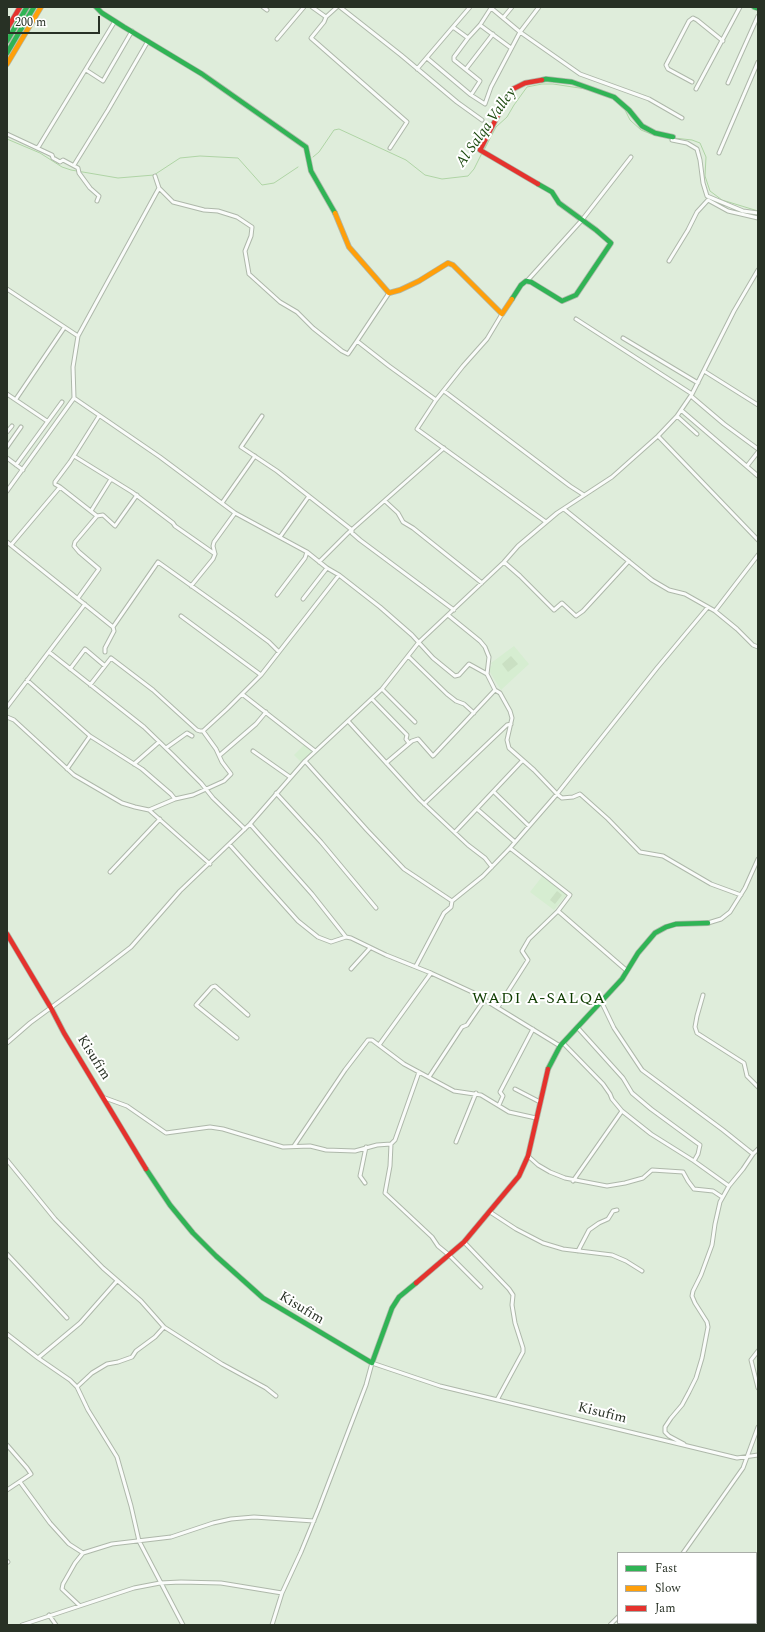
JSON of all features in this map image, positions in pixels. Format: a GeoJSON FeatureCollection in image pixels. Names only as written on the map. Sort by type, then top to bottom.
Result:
{"type":"FeatureCollection","features":[{"type":"Feature","properties":{"kind":"main road"},"geometry":{"type":"LineString","coordinates":[[7,29],[20,7]]}},
{"type":"Feature","properties":{"kind":"main road"},"geometry":{"type":"LineString","coordinates":[[7,41],[27,7]]}},
{"type":"Feature","properties":{"kind":"main road"},"geometry":{"type":"LineString","coordinates":[[7,53],[34,7]]}},
{"type":"Feature","properties":{"kind":"main road"},"geometry":{"type":"LineString","coordinates":[[7,64],[41,7]]}},
{"type":"Feature","properties":{"kind":"main road"},"geometry":{"type":"LineString","coordinates":[[96,7],[115,21],[202,74],[306,147],[311,171],[332,206],[349,247],[389,293],[419,282],[448,263],[453,265],[502,314],[521,285],[527,281],[562,301],[576,296],[610,243],[559,203],[552,192],[480,150],[511,90],[524,83],[546,79],[572,82],[614,97],[629,110],[642,126],[655,133],[672,139]]}},
{"type":"Feature","properties":{"kind":"main road"},"geometry":{"type":"LineString","coordinates":[[372,1362],[392,1308],[399,1297],[464,1242],[519,1176],[528,1156],[551,1061],[562,1044],[622,979],[626,970],[646,943],[660,929],[681,923],[708,923]]}},
{"type":"Feature","properties":{"kind":"main road","name":"Kisufim"},"geometry":{"type":"LineString","coordinates":[[7,934],[51,1008],[66,1037],[105,1098],[111,1111],[152,1178],[170,1205],[193,1233],[216,1256],[263,1298],[372,1362]]}},
{"type":"Feature","properties":{"kind":"street"},"geometry":{"type":"LineString","coordinates":[[263,7],[267,10]]}},
{"type":"Feature","properties":{"kind":"street"},"geometry":{"type":"LineString","coordinates":[[277,39],[304,7]]}},
{"type":"Feature","properties":{"kind":"street"},"geometry":{"type":"LineString","coordinates":[[312,7],[326,17]]}},
{"type":"Feature","properties":{"kind":"street"},"geometry":{"type":"LineString","coordinates":[[336,7],[326,17],[324,22],[311,38],[407,122],[390,148]]}},
{"type":"Feature","properties":{"kind":"street"},"geometry":{"type":"LineString","coordinates":[[340,7],[457,102],[482,120]]}},
{"type":"Feature","properties":{"kind":"street"},"geometry":{"type":"LineString","coordinates":[[417,69],[470,7]]}},
{"type":"Feature","properties":{"kind":"street"},"geometry":{"type":"LineString","coordinates":[[470,94],[480,81],[454,60],[454,57],[480,25],[490,7],[520,32],[580,74],[649,99],[682,118]]}},
{"type":"Feature","properties":{"kind":"street"},"geometry":{"type":"LineString","coordinates":[[503,18],[512,7]]}},
{"type":"Feature","properties":{"kind":"street"},"geometry":{"type":"LineString","coordinates":[[427,58],[470,94],[486,104],[491,87],[511,48],[520,32],[540,7]]}},
{"type":"Feature","properties":{"kind":"street"},"geometry":{"type":"LineString","coordinates":[[696,89],[740,7]]}},
{"type":"Feature","properties":{"kind":"street"},"geometry":{"type":"LineString","coordinates":[[728,84],[758,16]]}},
{"type":"Feature","properties":{"kind":"street"},"geometry":{"type":"LineString","coordinates":[[692,82],[668,69],[666,65],[689,21],[693,18],[697,20],[723,41]]}},
{"type":"Feature","properties":{"kind":"street"},"geometry":{"type":"LineString","coordinates":[[37,148],[115,21]]}},
{"type":"Feature","properties":{"kind":"street"},"geometry":{"type":"LineString","coordinates":[[480,25],[511,48]]}},
{"type":"Feature","properties":{"kind":"street"},"geometry":{"type":"LineString","coordinates":[[454,27],[468,38]]}},
{"type":"Feature","properties":{"kind":"street"},"geometry":{"type":"LineString","coordinates":[[86,70],[104,81],[132,31]]}},
{"type":"Feature","properties":{"kind":"street"},"geometry":{"type":"LineString","coordinates":[[466,69],[493,34]]}},
{"type":"Feature","properties":{"kind":"street"},"geometry":{"type":"LineString","coordinates":[[74,165],[148,41]]}},
{"type":"Feature","properties":{"kind":"street"},"geometry":{"type":"LineString","coordinates":[[719,154],[758,62]]}},
{"type":"Feature","properties":{"kind":"street"},"geometry":{"type":"LineString","coordinates":[[7,134],[52,155],[53,158],[60,162],[63,160],[74,165],[78,168],[79,173],[90,188],[99,196],[97,201]]}},
{"type":"Feature","properties":{"kind":"street"},"geometry":{"type":"LineString","coordinates":[[672,139],[687,143],[697,149],[703,183],[707,196],[743,211],[758,213]]}},
{"type":"Feature","properties":{"kind":"street"},"geometry":{"type":"LineString","coordinates":[[527,281],[582,220],[631,157]]}},
{"type":"Feature","properties":{"kind":"street"},"geometry":{"type":"LineString","coordinates":[[155,176],[159,188],[173,202],[232,215],[251,225],[253,229],[245,250],[249,274],[280,302],[297,312],[313,328],[348,354],[389,293]]}},
{"type":"Feature","properties":{"kind":"street"},"geometry":{"type":"LineString","coordinates":[[7,491],[74,398],[73,367],[78,336],[159,188]]}},
{"type":"Feature","properties":{"kind":"street"},"geometry":{"type":"LineString","coordinates":[[669,261],[697,212],[708,200],[728,211],[758,218]]}},
{"type":"Feature","properties":{"kind":"street"},"geometry":{"type":"LineString","coordinates":[[7,1043],[30,1023],[130,947],[180,891],[210,864],[250,824],[305,761],[382,689],[419,642],[504,562],[518,546],[557,513],[612,477],[658,436],[677,416],[691,395],[734,311],[758,270]]}},
{"type":"Feature","properties":{"kind":"street"},"geometry":{"type":"LineString","coordinates":[[7,289],[78,336]]}},
{"type":"Feature","properties":{"kind":"street"},"geometry":{"type":"LineString","coordinates":[[502,314],[487,339],[436,400],[417,428],[546,522]]}},
{"type":"Feature","properties":{"kind":"street"},"geometry":{"type":"LineString","coordinates":[[576,319],[691,395],[724,424],[758,450],[747,466]]}},
{"type":"Feature","properties":{"kind":"street"},"geometry":{"type":"LineString","coordinates":[[16,400],[64,328]]}},
{"type":"Feature","properties":{"kind":"street"},"geometry":{"type":"LineString","coordinates":[[623,338],[698,383]]}},
{"type":"Feature","properties":{"kind":"street"},"geometry":{"type":"LineString","coordinates":[[357,341],[436,400]]}},
{"type":"Feature","properties":{"kind":"street"},"geometry":{"type":"LineString","coordinates":[[704,371],[758,405]]}},
{"type":"Feature","properties":{"kind":"street"},"geometry":{"type":"LineString","coordinates":[[444,391],[584,495]]}},
{"type":"Feature","properties":{"kind":"street"},"geometry":{"type":"LineString","coordinates":[[7,394],[47,421]]}},
{"type":"Feature","properties":{"kind":"street"},"geometry":{"type":"LineString","coordinates":[[74,398],[160,457],[235,513],[307,552],[327,568],[339,575],[380,607],[419,642],[433,658],[455,676],[459,676],[469,664],[486,674],[495,690],[500,693],[510,711],[512,718],[506,740],[509,748],[562,798],[573,797],[580,794],[640,852],[662,856],[711,884],[741,895]]}},
{"type":"Feature","properties":{"kind":"street"},"geometry":{"type":"LineString","coordinates":[[16,465],[62,402]]}},
{"type":"Feature","properties":{"kind":"street"},"geometry":{"type":"LineString","coordinates":[[681,410],[758,476]]}},
{"type":"Feature","properties":{"kind":"street"},"geometry":{"type":"LineString","coordinates":[[97,516],[55,484],[55,482],[74,456],[99,416]]}},
{"type":"Feature","properties":{"kind":"street"},"geometry":{"type":"LineString","coordinates":[[262,416],[242,447],[309,496],[352,530],[352,533],[360,540],[454,610]]}},
{"type":"Feature","properties":{"kind":"street"},"geometry":{"type":"LineString","coordinates":[[677,416],[697,434]]}},
{"type":"Feature","properties":{"kind":"street"},"geometry":{"type":"LineString","coordinates":[[7,432],[12,426]]}},
{"type":"Feature","properties":{"kind":"street"},"geometry":{"type":"LineString","coordinates":[[7,447],[21,427]]}},
{"type":"Feature","properties":{"kind":"street"},"geometry":{"type":"LineString","coordinates":[[658,436],[758,540]]}},
{"type":"Feature","properties":{"kind":"street"},"geometry":{"type":"LineString","coordinates":[[319,562],[352,530],[444,448]]}},
{"type":"Feature","properties":{"kind":"street"},"geometry":{"type":"LineString","coordinates":[[74,456],[137,495],[175,526],[215,554]]}},
{"type":"Feature","properties":{"kind":"street"},"geometry":{"type":"LineString","coordinates":[[222,503],[255,456]]}},
{"type":"Feature","properties":{"kind":"street"},"geometry":{"type":"LineString","coordinates":[[7,458],[23,470]]}},
{"type":"Feature","properties":{"kind":"street"},"geometry":{"type":"LineString","coordinates":[[7,465],[10,461]]}},
{"type":"Feature","properties":{"kind":"street"},"geometry":{"type":"LineString","coordinates":[[91,511],[111,479]]}},
{"type":"Feature","properties":{"kind":"street"},"geometry":{"type":"LineString","coordinates":[[11,545],[60,487]]}},
{"type":"Feature","properties":{"kind":"street"},"geometry":{"type":"LineString","coordinates":[[78,598],[99,569],[79,552],[74,546],[75,542],[97,516],[103,515],[115,526],[137,495]]}},
{"type":"Feature","properties":{"kind":"street"},"geometry":{"type":"LineString","coordinates":[[280,537],[309,496]]}},
{"type":"Feature","properties":{"kind":"street"},"geometry":{"type":"LineString","coordinates":[[385,500],[398,513],[403,522],[413,528],[482,583]]}},
{"type":"Feature","properties":{"kind":"street"},"geometry":{"type":"LineString","coordinates":[[564,509],[652,580],[669,590],[685,594],[715,611],[737,629],[753,645],[758,647]]}},
{"type":"Feature","properties":{"kind":"street"},"geometry":{"type":"LineString","coordinates":[[215,554],[213,546],[214,542],[235,513]]}},
{"type":"Feature","properties":{"kind":"street"},"geometry":{"type":"LineString","coordinates":[[7,542],[114,626]]}},
{"type":"Feature","properties":{"kind":"street"},"geometry":{"type":"LineString","coordinates":[[277,595],[305,558],[307,552]]}},
{"type":"Feature","properties":{"kind":"street"},"geometry":{"type":"LineString","coordinates":[[191,586],[215,554]]}},
{"type":"Feature","properties":{"kind":"street"},"geometry":{"type":"LineString","coordinates":[[715,611],[758,555]]}},
{"type":"Feature","properties":{"kind":"street"},"geometry":{"type":"LineString","coordinates":[[504,562],[554,610],[562,603],[576,616],[628,561]]}},
{"type":"Feature","properties":{"kind":"street"},"geometry":{"type":"LineString","coordinates":[[104,652],[114,631],[114,626],[158,562],[268,642],[278,652]]}},
{"type":"Feature","properties":{"kind":"street"},"geometry":{"type":"LineString","coordinates":[[303,599],[327,568]]}},
{"type":"Feature","properties":{"kind":"street"},"geometry":{"type":"LineString","coordinates":[[203,731],[261,675],[339,575]]}},
{"type":"Feature","properties":{"kind":"street"},"geometry":{"type":"LineString","coordinates":[[7,707],[86,604]]}},
{"type":"Feature","properties":{"kind":"street"},"geometry":{"type":"LineString","coordinates":[[416,966],[444,913],[451,907],[452,901],[478,881],[510,848],[557,794],[657,668],[708,607]]}},
{"type":"Feature","properties":{"kind":"street"},"geometry":{"type":"LineString","coordinates":[[448,615],[480,641],[485,648],[488,657],[486,674]]}},
{"type":"Feature","properties":{"kind":"street"},"geometry":{"type":"LineString","coordinates":[[181,616],[261,675]]}},
{"type":"Feature","properties":{"kind":"street"},"geometry":{"type":"LineString","coordinates":[[70,669],[85,649],[105,666]]}},
{"type":"Feature","properties":{"kind":"street"},"geometry":{"type":"LineString","coordinates":[[50,652],[144,727],[244,829]]}},
{"type":"Feature","properties":{"kind":"street"},"geometry":{"type":"LineString","coordinates":[[408,656],[447,694],[456,701],[464,704],[474,713]]}},
{"type":"Feature","properties":{"kind":"street"},"geometry":{"type":"LineString","coordinates":[[7,716],[14,720],[74,775],[122,803],[135,808],[149,810],[175,799],[193,795],[224,781],[231,774],[219,758],[220,755],[203,731],[200,732],[153,690],[111,658],[90,685]]}},
{"type":"Feature","properties":{"kind":"street"},"geometry":{"type":"LineString","coordinates":[[27,680],[90,736],[134,764],[171,794],[175,799]]}},
{"type":"Feature","properties":{"kind":"street"},"geometry":{"type":"LineString","coordinates":[[382,689],[415,722]]}},
{"type":"Feature","properties":{"kind":"street"},"geometry":{"type":"LineString","coordinates":[[386,763],[409,743],[418,739],[433,756],[495,690]]}},
{"type":"Feature","properties":{"kind":"street"},"geometry":{"type":"LineString","coordinates":[[242,694],[315,751]]}},
{"type":"Feature","properties":{"kind":"street"},"geometry":{"type":"LineString","coordinates":[[372,699],[407,735],[406,739],[409,743]]}},
{"type":"Feature","properties":{"kind":"street"},"geometry":{"type":"LineString","coordinates":[[220,755],[256,724],[266,712]]}},
{"type":"Feature","properties":{"kind":"street"},"geometry":{"type":"LineString","coordinates":[[348,720],[424,804],[485,858],[492,867]]}},
{"type":"Feature","properties":{"kind":"street"},"geometry":{"type":"LineString","coordinates":[[424,804],[506,725],[511,724]]}},
{"type":"Feature","properties":{"kind":"street"},"geometry":{"type":"LineString","coordinates":[[166,748],[187,733],[192,736]]}},
{"type":"Feature","properties":{"kind":"street"},"geometry":{"type":"LineString","coordinates":[[67,769],[90,736]]}},
{"type":"Feature","properties":{"kind":"street"},"geometry":{"type":"LineString","coordinates":[[134,764],[159,742]]}},
{"type":"Feature","properties":{"kind":"street"},"geometry":{"type":"LineString","coordinates":[[253,751],[290,778]]}},
{"type":"Feature","properties":{"kind":"street"},"geometry":{"type":"LineString","coordinates":[[305,761],[404,869],[452,901]]}},
{"type":"Feature","properties":{"kind":"street"},"geometry":{"type":"LineString","coordinates":[[455,832],[522,761]]}},
{"type":"Feature","properties":{"kind":"street"},"geometry":{"type":"LineString","coordinates":[[494,792],[529,826]]}},
{"type":"Feature","properties":{"kind":"street"},"geometry":{"type":"LineString","coordinates":[[276,793],[321,842],[376,908]]}},
{"type":"Feature","properties":{"kind":"street"},"geometry":{"type":"LineString","coordinates":[[477,809],[515,842]]}},
{"type":"Feature","properties":{"kind":"street"},"geometry":{"type":"LineString","coordinates":[[149,810],[210,864]]}},
{"type":"Feature","properties":{"kind":"street"},"geometry":{"type":"LineString","coordinates":[[110,872],[160,819]]}},
{"type":"Feature","properties":{"kind":"street"},"geometry":{"type":"LineString","coordinates":[[250,824],[312,894],[346,937]]}},
{"type":"Feature","properties":{"kind":"street"},"geometry":{"type":"LineString","coordinates":[[229,844],[304,927],[318,937],[331,942],[346,937],[354,938],[370,948],[416,966],[485,999],[533,1029],[562,1044],[603,1084],[612,1099],[622,1111],[651,1134],[694,1161],[729,1186]]}},
{"type":"Feature","properties":{"kind":"street"},"geometry":{"type":"LineString","coordinates":[[498,1007],[528,960],[522,952],[529,938],[558,911],[570,895],[510,848]]}},
{"type":"Feature","properties":{"kind":"street"},"geometry":{"type":"LineString","coordinates":[[708,923],[724,918],[730,912],[741,895],[758,859]]}},
{"type":"Feature","properties":{"kind":"street"},"geometry":{"type":"LineString","coordinates":[[558,911],[626,970]]}},
{"type":"Feature","properties":{"kind":"street"},"geometry":{"type":"LineString","coordinates":[[351,969],[370,948]]}},
{"type":"Feature","properties":{"kind":"street"},"geometry":{"type":"LineString","coordinates":[[379,1045],[431,973]]}},
{"type":"Feature","properties":{"kind":"street"},"geometry":{"type":"LineString","coordinates":[[237,1038],[196,1005],[212,987],[215,986],[248,1015]]}},
{"type":"Feature","properties":{"kind":"street"},"geometry":{"type":"LineString","coordinates":[[703,995],[695,1027],[697,1033],[727,1053],[741,1060],[744,1063],[747,1076],[758,1087]]}},
{"type":"Feature","properties":{"kind":"street"},"geometry":{"type":"LineString","coordinates":[[429,1077],[462,1027],[468,1025],[485,999]]}},
{"type":"Feature","properties":{"kind":"street"},"geometry":{"type":"LineString","coordinates":[[601,1001],[614,1028],[642,1070],[753,1154]]}},
{"type":"Feature","properties":{"kind":"street"},"geometry":{"type":"LineString","coordinates":[[577,1027],[623,1078],[632,1093],[700,1145],[698,1154],[694,1161]]}},
{"type":"Feature","properties":{"kind":"street"},"geometry":{"type":"LineString","coordinates":[[499,1105],[503,1096],[500,1092],[533,1029]]}},
{"type":"Feature","properties":{"kind":"street"},"geometry":{"type":"LineString","coordinates":[[294,1146],[366,1041],[372,1040],[404,1064],[457,1092],[476,1093],[485,1096],[509,1112],[536,1118]]}},
{"type":"Feature","properties":{"kind":"street"},"geometry":{"type":"LineString","coordinates":[[105,1098],[127,1106],[166,1133],[210,1127],[223,1129],[283,1148],[310,1146],[326,1150],[355,1151],[391,1144],[395,1140],[419,1072]]}},
{"type":"Feature","properties":{"kind":"street"},"geometry":{"type":"LineString","coordinates":[[515,1089],[540,1102]]}},
{"type":"Feature","properties":{"kind":"street"},"geometry":{"type":"LineString","coordinates":[[456,1142],[476,1093]]}},
{"type":"Feature","properties":{"kind":"street"},"geometry":{"type":"LineString","coordinates":[[574,1181],[622,1111]]}},
{"type":"Feature","properties":{"kind":"street"},"geometry":{"type":"LineString","coordinates":[[391,1144],[390,1166],[385,1193],[432,1237],[438,1246],[481,1287]]}},
{"type":"Feature","properties":{"kind":"street"},"geometry":{"type":"LineString","coordinates":[[365,1182],[360,1176],[366,1148]]}},
{"type":"Feature","properties":{"kind":"street"},"geometry":{"type":"LineString","coordinates":[[687,1446],[669,1436],[665,1427],[682,1405],[689,1392],[696,1378],[702,1358],[708,1327],[707,1322],[692,1296],[693,1291],[701,1275],[712,1245],[715,1224],[722,1197],[758,1149]]}},
{"type":"Feature","properties":{"kind":"street"},"geometry":{"type":"LineString","coordinates":[[528,1156],[538,1165],[550,1172],[574,1181],[607,1186],[643,1178],[652,1170],[683,1172],[694,1189],[713,1191],[722,1197]]}},
{"type":"Feature","properties":{"kind":"street"},"geometry":{"type":"LineString","coordinates":[[7,1160],[55,1219],[87,1253],[141,1301],[164,1327],[222,1364],[266,1388],[276,1396]]}},
{"type":"Feature","properties":{"kind":"street"},"geometry":{"type":"LineString","coordinates":[[578,1251],[589,1230],[608,1219],[614,1211],[617,1210]]}},
{"type":"Feature","properties":{"kind":"street"},"geometry":{"type":"LineString","coordinates":[[490,1212],[538,1241],[563,1249],[612,1254],[642,1271]]}},
{"type":"Feature","properties":{"kind":"street"},"geometry":{"type":"LineString","coordinates":[[464,1242],[513,1295],[512,1305],[515,1323],[523,1352],[497,1400]]}},
{"type":"Feature","properties":{"kind":"street"},"geometry":{"type":"LineString","coordinates":[[7,1254],[67,1318]]}},
{"type":"Feature","properties":{"kind":"street"},"geometry":{"type":"LineString","coordinates":[[38,1358],[80,1323],[117,1280]]}},
{"type":"Feature","properties":{"kind":"street"},"geometry":{"type":"LineString","coordinates":[[77,1387],[92,1373],[106,1364],[132,1357],[136,1351],[155,1337],[164,1327]]}},
{"type":"Feature","properties":{"kind":"street"},"geometry":{"type":"LineString","coordinates":[[7,1334],[70,1380],[77,1387],[88,1410],[117,1457],[131,1506],[139,1542],[183,1625]]}},
{"type":"Feature","properties":{"kind":"street"},"geometry":{"type":"LineString","coordinates":[[758,1351],[751,1360],[758,1388]]}},
{"type":"Feature","properties":{"kind":"street"},"geometry":{"type":"LineString","coordinates":[[272,1625],[282,1593],[314,1521],[366,1385],[372,1362]]}},
{"type":"Feature","properties":{"kind":"street","name":"Kisufim"},"geometry":{"type":"LineString","coordinates":[[372,1362],[427,1382],[687,1446],[737,1458],[747,1458],[758,1455]]}},
{"type":"Feature","properties":{"kind":"street"},"geometry":{"type":"LineString","coordinates":[[684,1552],[743,1468],[758,1427]]}},
{"type":"Feature","properties":{"kind":"street"},"geometry":{"type":"LineString","coordinates":[[7,1445],[31,1474],[7,1490]]}},
{"type":"Feature","properties":{"kind":"street"},"geometry":{"type":"LineString","coordinates":[[20,1482],[50,1523],[68,1544],[83,1553]]}},
{"type":"Feature","properties":{"kind":"street"},"geometry":{"type":"LineString","coordinates":[[79,1606],[62,1589],[63,1584],[75,1563],[83,1553],[112,1544],[171,1537],[231,1519],[254,1517],[314,1521]]}},
{"type":"Feature","properties":{"kind":"street"},"geometry":{"type":"LineString","coordinates":[[22,1625],[134,1588],[160,1583],[221,1582],[282,1593]]}},
{"type":"Feature","properties":{"kind":"street"},"geometry":{"type":"LineString","coordinates":[[49,1615],[56,1625]]}},
{"type":"Feature","properties":{"kind":"shaded area"},"geometry":{"type":"Polygon","coordinates":[[[514,646],[529,664],[501,690],[488,669],[492,665],[491,663],[514,646]]]}},
{"type":"Feature","properties":{"kind":"shaded area"},"geometry":{"type":"Polygon","coordinates":[[[511,656],[518,664],[508,672],[502,664],[511,656]]]}},
{"type":"Feature","properties":{"kind":"shaded area"},"geometry":{"type":"Polygon","coordinates":[[[305,744],[313,751],[301,762],[294,755],[305,744]]]}},
{"type":"Feature","properties":{"kind":"shaded area"},"geometry":{"type":"Polygon","coordinates":[[[544,874],[567,894],[554,910],[530,892],[544,874]]]}},
{"type":"Feature","properties":{"kind":"shaded area"},"geometry":{"type":"Polygon","coordinates":[[[557,891],[562,895],[555,904],[550,900],[557,891]]]}},
{"type":"Feature","properties":{"kind":"waterway","name":"Al Salqa Valley"},"geometry":{"type":"LineString","coordinates":[[484,150],[496,127],[507,117],[527,87],[542,84],[553,84],[586,89]]}},
{"type":"Feature","properties":{"kind":"waterway","name":"Al Salqa Valley"},"geometry":{"type":"LineString","coordinates":[[616,102],[625,110],[630,120],[641,130],[651,134]]}},
{"type":"Feature","properties":{"kind":"waterway","name":"Al Salqa Valley"},"geometry":{"type":"LineString","coordinates":[[313,157],[319,152],[334,130],[339,129],[406,160],[425,175],[442,179],[468,176],[474,169],[482,153]]}},
{"type":"Feature","properties":{"kind":"waterway","name":"Al Salqa Valley"},"geometry":{"type":"LineString","coordinates":[[674,138],[692,140],[700,143],[706,157],[705,176],[710,191],[722,200],[758,211]]}},
{"type":"Feature","properties":{"kind":"waterway","name":"Al Salqa Valley"},"geometry":{"type":"LineString","coordinates":[[7,139],[40,153],[62,167],[71,170],[118,178],[154,175],[180,158],[200,156],[238,158],[262,185],[274,183],[298,167]]}},
{"type":"Feature","properties":{"kind":"traffic: fast"},"geometry":{"type":"LineString","coordinates":[[7,41],[27,7]]}},
{"type":"Feature","properties":{"kind":"traffic: fast"},"geometry":{"type":"LineString","coordinates":[[7,53],[34,7]]}},
{"type":"Feature","properties":{"kind":"traffic: fast"},"geometry":{"type":"LineString","coordinates":[[96,7],[102,13],[124,27],[202,74],[306,147],[311,171],[335,213]]}},
{"type":"Feature","properties":{"kind":"traffic: fast"},"geometry":{"type":"LineString","coordinates":[[542,80],[546,79],[572,82],[614,97],[629,110],[642,126],[655,133],[673,137]]}},
{"type":"Feature","properties":{"kind":"traffic: fast"},"geometry":{"type":"LineString","coordinates":[[512,299],[521,285],[526,281],[531,282],[562,301],[576,295],[611,243],[559,203],[552,192],[538,184]]}},
{"type":"Feature","properties":{"kind":"traffic: fast"},"geometry":{"type":"LineString","coordinates":[[548,1069],[560,1046],[622,979],[638,953],[655,933],[676,924],[708,923]]}},
{"type":"Feature","properties":{"kind":"traffic: fast"},"geometry":{"type":"LineString","coordinates":[[146,1169],[170,1205],[193,1233],[216,1256],[263,1298],[372,1363],[392,1308],[399,1297],[416,1283]]}},
{"type":"Feature","properties":{"kind":"traffic: slow"},"geometry":{"type":"LineString","coordinates":[[7,64],[41,7]]}},
{"type":"Feature","properties":{"kind":"traffic: slow"},"geometry":{"type":"LineString","coordinates":[[335,213],[349,247],[389,293],[400,290],[419,281],[448,263],[453,265],[502,314],[512,299]]}},
{"type":"Feature","properties":{"kind":"traffic: jam"},"geometry":{"type":"LineString","coordinates":[[7,29],[20,7]]}},
{"type":"Feature","properties":{"kind":"traffic: jam"},"geometry":{"type":"LineString","coordinates":[[538,184],[480,150],[511,90],[525,83],[542,80]]}},
{"type":"Feature","properties":{"kind":"traffic: jam"},"geometry":{"type":"LineString","coordinates":[[7,934],[51,1008],[64,1033],[146,1169]]}},
{"type":"Feature","properties":{"kind":"traffic: jam"},"geometry":{"type":"LineString","coordinates":[[416,1283],[464,1242],[519,1176],[528,1156],[548,1069]]}},
{"type":"Feature","properties":{"kind":"district","name":"WADI A-SALQA"},"geometry":{"type":"Point","coordinates":[539,1000]}}]}
